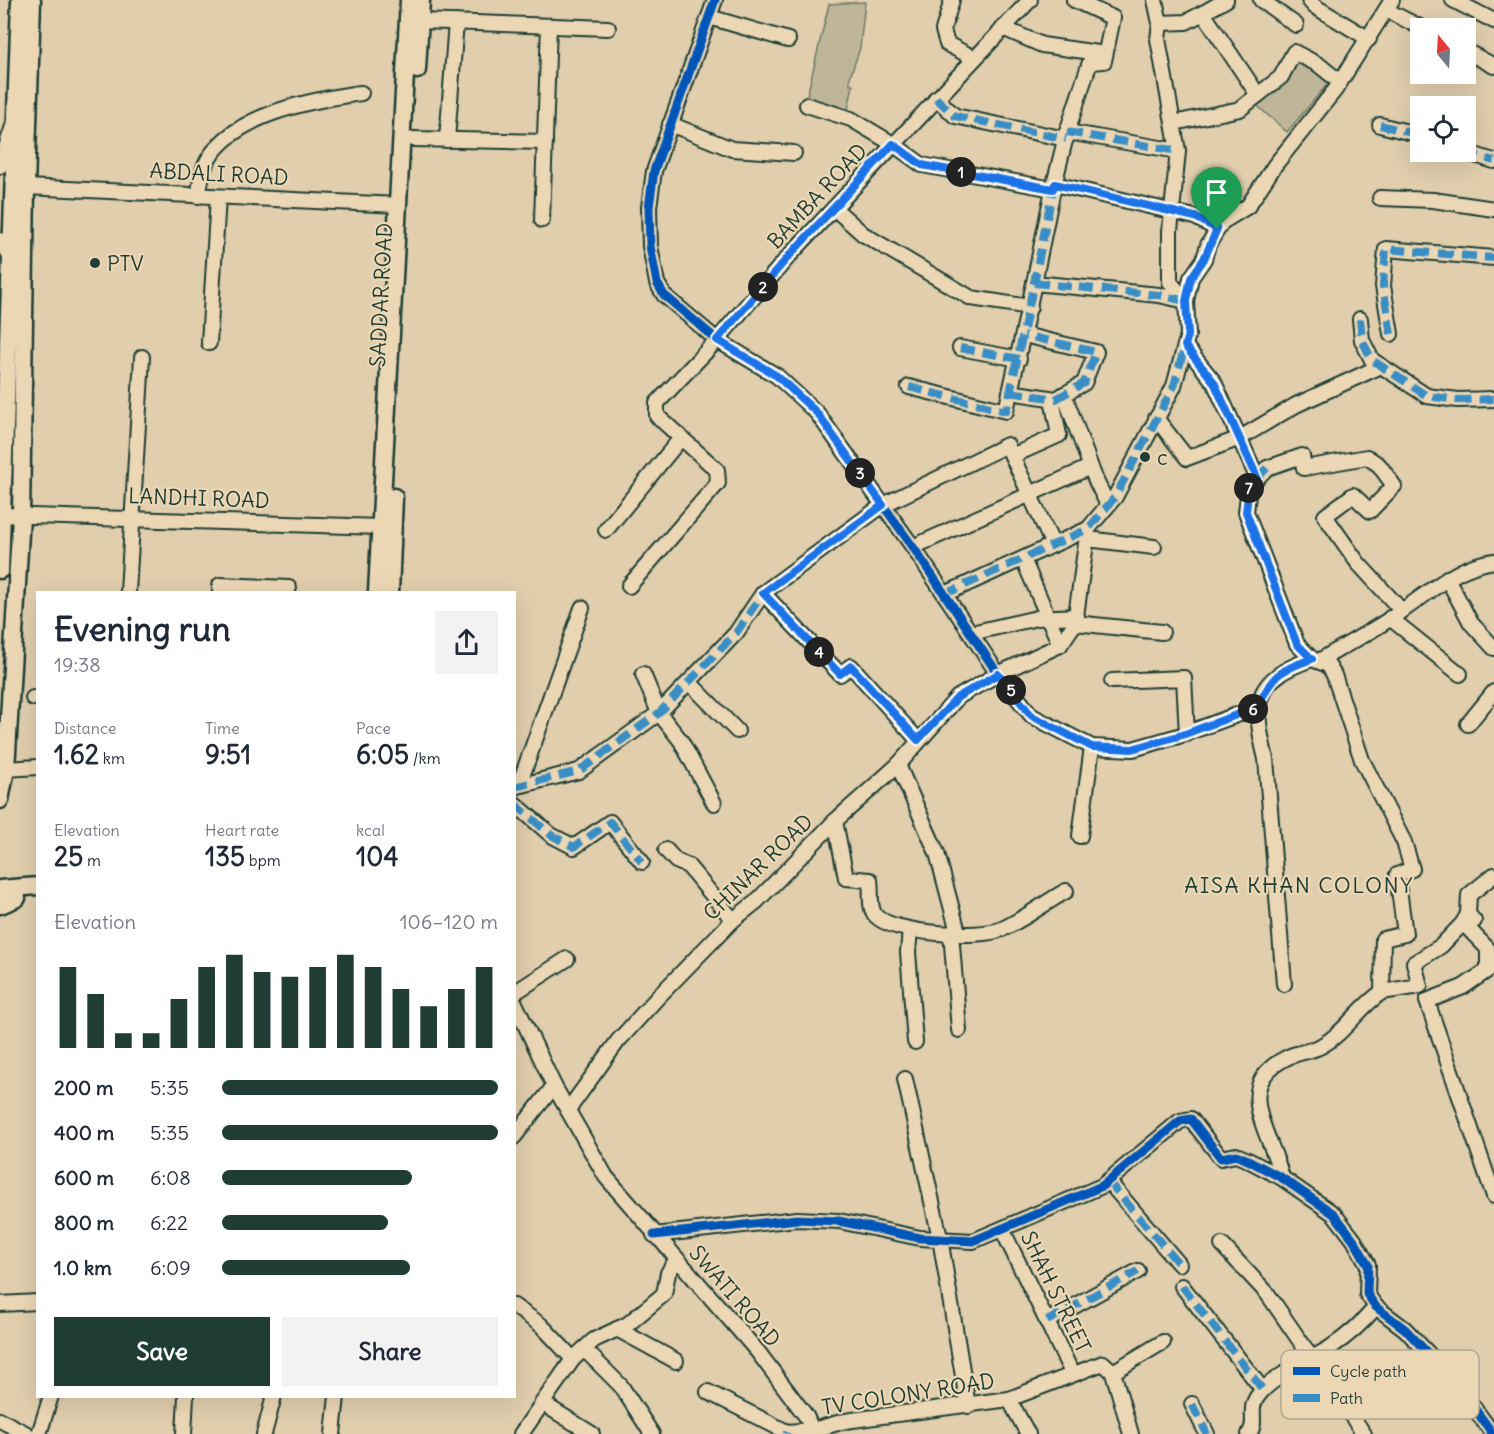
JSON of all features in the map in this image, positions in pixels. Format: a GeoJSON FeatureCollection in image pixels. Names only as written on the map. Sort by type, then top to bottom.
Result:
{"type":"FeatureCollection","features":[{"type":"Feature","properties":{"kind":"main road"},"geometry":{"type":"LineString","coordinates":[[0,570],[20,0]]}},
{"type":"Feature","properties":{"kind":"main road"},"geometry":{"type":"LineString","coordinates":[[0,800],[6,769],[21,516],[26,187],[32,0]]}},
{"type":"Feature","properties":{"kind":"main road","name":"SADDAR ROAD"},"geometry":{"type":"LineString","coordinates":[[403,205],[413,140],[414,20],[409,0]]}},
{"type":"Feature","properties":{"kind":"main road","name":"SADDAR ROAD"},"geometry":{"type":"LineString","coordinates":[[390,591],[387,527],[403,205],[414,20],[421,0]]}},
{"type":"Feature","properties":{"kind":"main road"},"geometry":{"type":"LineString","coordinates":[[377,591],[387,527]]}},
{"type":"Feature","properties":{"kind":"main road"},"geometry":{"type":"LineString","coordinates":[[0,876],[11,891],[36,897]]}},
{"type":"Feature","properties":{"kind":"main road"},"geometry":{"type":"LineString","coordinates":[[0,899],[11,891],[36,886]]}},
{"type":"Feature","properties":{"kind":"main road"},"geometry":{"type":"LineString","coordinates":[[0,906],[11,891]]}},
{"type":"Feature","properties":{"kind":"street"},"geometry":{"type":"LineString","coordinates":[[715,0],[654,171],[649,207],[653,271],[664,295],[717,340],[777,376],[817,413],[913,547],[998,674],[1032,716],[1092,747],[1132,749],[1187,734],[1258,707]]}},
{"type":"Feature","properties":{"kind":"street"},"geometry":{"type":"LineString","coordinates":[[952,0],[943,30],[947,44],[974,58]]}},
{"type":"Feature","properties":{"kind":"street","name":"BAMBA ROAD"},"geometry":{"type":"LineString","coordinates":[[629,586],[718,483],[717,470],[657,417],[657,403],[717,340],[893,144],[1030,0]]}},
{"type":"Feature","properties":{"kind":"street"},"geometry":{"type":"LineString","coordinates":[[909,387],[1006,411],[1066,135],[1090,62],[1104,61],[1113,18],[1074,0]]}},
{"type":"Feature","properties":{"kind":"street"},"geometry":{"type":"LineString","coordinates":[[1155,0],[1160,23],[1158,39],[1178,151],[1172,211],[1170,282],[1186,301]]}},
{"type":"Feature","properties":{"kind":"street"},"geometry":{"type":"LineString","coordinates":[[1160,23],[1186,22],[1226,0]]}},
{"type":"Feature","properties":{"kind":"street"},"geometry":{"type":"LineString","coordinates":[[1261,0],[1296,25]]}},
{"type":"Feature","properties":{"kind":"street"},"geometry":{"type":"LineString","coordinates":[[1309,0],[1314,6],[1369,39]]}},
{"type":"Feature","properties":{"kind":"street"},"geometry":{"type":"LineString","coordinates":[[1452,0],[1494,21]]}},
{"type":"Feature","properties":{"kind":"street"},"geometry":{"type":"LineString","coordinates":[[1060,645],[1076,620],[1088,534],[1108,506],[1174,386],[1188,334],[1186,301],[1191,278],[1204,259],[1217,229],[1222,222],[1248,206],[1275,165],[1340,82],[1389,5],[1410,20]]}},
{"type":"Feature","properties":{"kind":"street"},"geometry":{"type":"LineString","coordinates":[[1203,13],[1258,95]]}},
{"type":"Feature","properties":{"kind":"street"},"geometry":{"type":"LineString","coordinates":[[709,17],[788,40]]}},
{"type":"Feature","properties":{"kind":"street"},"geometry":{"type":"LineString","coordinates":[[414,20],[608,28]]}},
{"type":"Feature","properties":{"kind":"street"},"geometry":{"type":"LineString","coordinates":[[447,140],[456,22]]}},
{"type":"Feature","properties":{"kind":"street"},"geometry":{"type":"LineString","coordinates":[[542,220],[549,26]]}},
{"type":"Feature","properties":{"kind":"street"},"geometry":{"type":"LineString","coordinates":[[1003,28],[1042,45],[1105,54]]}},
{"type":"Feature","properties":{"kind":"street"},"geometry":{"type":"LineString","coordinates":[[1174,123],[1240,109],[1281,77],[1294,52],[1319,65],[1340,82]]}},
{"type":"Feature","properties":{"kind":"street"},"geometry":{"type":"LineString","coordinates":[[1476,56],[1494,66]]}},
{"type":"Feature","properties":{"kind":"street"},"geometry":{"type":"LineString","coordinates":[[198,196],[205,167],[218,147],[254,118],[322,99],[361,93]]}},
{"type":"Feature","properties":{"kind":"street"},"geometry":{"type":"LineString","coordinates":[[936,98],[955,116],[1178,151]]}},
{"type":"Feature","properties":{"kind":"street"},"geometry":{"type":"LineString","coordinates":[[807,105],[851,119],[893,144],[922,165],[1054,186],[1172,211],[1195,217],[1217,229]]}},
{"type":"Feature","properties":{"kind":"street"},"geometry":{"type":"LineString","coordinates":[[0,166],[6,142],[16,120]]}},
{"type":"Feature","properties":{"kind":"street"},"geometry":{"type":"LineString","coordinates":[[670,124],[732,148],[794,153]]}},
{"type":"Feature","properties":{"kind":"street"},"geometry":{"type":"LineString","coordinates":[[1380,125],[1410,132]]}},
{"type":"Feature","properties":{"kind":"street"},"geometry":{"type":"LineString","coordinates":[[413,140],[544,142]]}},
{"type":"Feature","properties":{"kind":"street"},"geometry":{"type":"LineString","coordinates":[[1476,155],[1494,161]]}},
{"type":"Feature","properties":{"kind":"street","name":"ABDALI ROAD"},"geometry":{"type":"LineString","coordinates":[[26,187],[403,205]]}},
{"type":"Feature","properties":{"kind":"street"},"geometry":{"type":"LineString","coordinates":[[209,343],[218,197]]}},
{"type":"Feature","properties":{"kind":"street"},"geometry":{"type":"LineString","coordinates":[[1380,198],[1433,200],[1494,209]]}},
{"type":"Feature","properties":{"kind":"street"},"geometry":{"type":"LineString","coordinates":[[834,208],[863,234],[971,298],[1030,307]]}},
{"type":"Feature","properties":{"kind":"street"},"geometry":{"type":"LineString","coordinates":[[0,240],[11,257]]}},
{"type":"Feature","properties":{"kind":"street"},"geometry":{"type":"LineString","coordinates":[[1391,334],[1383,286],[1386,249],[1494,258]]}},
{"type":"Feature","properties":{"kind":"street"},"geometry":{"type":"LineString","coordinates":[[1034,284],[1159,295],[1186,301]]}},
{"type":"Feature","properties":{"kind":"street"},"geometry":{"type":"LineString","coordinates":[[1360,319],[1362,340],[1372,360],[1427,396],[1494,399]]}},
{"type":"Feature","properties":{"kind":"street"},"geometry":{"type":"LineString","coordinates":[[1010,392],[1058,397],[1084,383],[1096,352],[1024,335]]}},
{"type":"Feature","properties":{"kind":"street"},"geometry":{"type":"LineString","coordinates":[[1185,346],[1214,382],[1257,477]]}},
{"type":"Feature","properties":{"kind":"street"},"geometry":{"type":"LineString","coordinates":[[960,348],[1018,359]]}},
{"type":"Feature","properties":{"kind":"street"},"geometry":{"type":"LineString","coordinates":[[128,591],[142,357]]}},
{"type":"Feature","properties":{"kind":"street"},"geometry":{"type":"LineString","coordinates":[[1156,418],[1187,458],[1240,438],[1296,405],[1381,366]]}},
{"type":"Feature","properties":{"kind":"street"},"geometry":{"type":"LineString","coordinates":[[1012,456],[1059,435],[1058,397]]}},
{"type":"Feature","properties":{"kind":"street"},"geometry":{"type":"LineString","coordinates":[[1058,397],[1108,506]]}},
{"type":"Feature","properties":{"kind":"street"},"geometry":{"type":"LineString","coordinates":[[606,530],[681,438]]}},
{"type":"Feature","properties":{"kind":"street"},"geometry":{"type":"LineString","coordinates":[[517,786],[579,771],[659,713],[736,633],[763,593],[883,505],[1007,445],[1053,545]]}},
{"type":"Feature","properties":{"kind":"street"},"geometry":{"type":"LineString","coordinates":[[1382,992],[1383,939],[1405,934],[1397,875],[1412,869],[1404,842],[1362,760],[1334,675],[1328,665],[1316,660],[1297,644],[1246,512],[1249,486],[1257,477],[1267,468],[1302,456],[1305,468],[1367,457],[1379,465],[1394,486],[1370,511],[1353,495],[1325,516],[1396,615],[1460,674]]}},
{"type":"Feature","properties":{"kind":"street"},"geometry":{"type":"LineString","coordinates":[[913,547],[1090,467]]}},
{"type":"Feature","properties":{"kind":"street","name":"LANDHI ROAD"},"geometry":{"type":"LineString","coordinates":[[2,515],[132,517],[387,527]]}},
{"type":"Feature","properties":{"kind":"street"},"geometry":{"type":"LineString","coordinates":[[945,594],[1053,545],[1088,534],[1154,547]]}},
{"type":"Feature","properties":{"kind":"street"},"geometry":{"type":"LineString","coordinates":[[1023,559],[1060,645]]}},
{"type":"Feature","properties":{"kind":"street"},"geometry":{"type":"LineString","coordinates":[[1284,984],[1266,759],[1257,722],[1258,707],[1270,681],[1292,666],[1316,660],[1396,615],[1447,578],[1476,563],[1494,561]]}},
{"type":"Feature","properties":{"kind":"street"},"geometry":{"type":"LineString","coordinates":[[1447,578],[1471,623],[1494,648]]}},
{"type":"Feature","properties":{"kind":"street"},"geometry":{"type":"LineString","coordinates":[[220,591],[220,585],[289,588]]}},
{"type":"Feature","properties":{"kind":"street"},"geometry":{"type":"LineString","coordinates":[[763,593],[840,674],[851,666],[918,740]]}},
{"type":"Feature","properties":{"kind":"street"},"geometry":{"type":"LineString","coordinates":[[517,786],[582,608]]}},
{"type":"Feature","properties":{"kind":"street"},"geometry":{"type":"LineString","coordinates":[[971,633],[1049,617],[1162,632]]}},
{"type":"Feature","properties":{"kind":"street","name":"CHINAR ROAD"},"geometry":{"type":"LineString","coordinates":[[568,1110],[618,1041],[733,920],[782,878],[835,821],[898,765],[958,697],[998,674],[1060,645]]}},
{"type":"Feature","properties":{"kind":"street"},"geometry":{"type":"LineString","coordinates":[[643,674],[659,713],[681,741],[714,803]]}},
{"type":"Feature","properties":{"kind":"street"},"geometry":{"type":"LineString","coordinates":[[1112,681],[1184,678],[1187,734]]}},
{"type":"Feature","properties":{"kind":"street"},"geometry":{"type":"LineString","coordinates":[[689,682],[737,731]]}},
{"type":"Feature","properties":{"kind":"street"},"geometry":{"type":"LineString","coordinates":[[1468,724],[1494,692]]}},
{"type":"Feature","properties":{"kind":"street"},"geometry":{"type":"LineString","coordinates":[[1080,836],[1092,747]]}},
{"type":"Feature","properties":{"kind":"street"},"geometry":{"type":"LineString","coordinates":[[898,765],[937,853],[954,932],[959,1030]]}},
{"type":"Feature","properties":{"kind":"street"},"geometry":{"type":"LineString","coordinates":[[6,769],[36,767]]}},
{"type":"Feature","properties":{"kind":"street"},"geometry":{"type":"LineString","coordinates":[[516,804],[551,835],[574,847],[610,822],[642,862]]}},
{"type":"Feature","properties":{"kind":"street"},"geometry":{"type":"LineString","coordinates":[[835,821],[846,878],[870,880],[873,910],[877,917],[910,930],[979,934],[1002,929],[1066,891]]}},
{"type":"Feature","properties":{"kind":"street"},"geometry":{"type":"LineString","coordinates":[[666,850],[676,861],[688,866],[733,920]]}},
{"type":"Feature","properties":{"kind":"street"},"geometry":{"type":"LineString","coordinates":[[1282,1178],[1273,1145],[1261,1120],[1256,1100],[1257,1086],[1266,1071],[1287,1057],[1321,1046],[1345,1026],[1366,1002],[1382,992],[1420,986],[1414,963],[1441,946],[1466,918],[1469,895],[1494,875]]}},
{"type":"Feature","properties":{"kind":"street"},"geometry":{"type":"LineString","coordinates":[[1466,918],[1494,946]]}},
{"type":"Feature","properties":{"kind":"street"},"geometry":{"type":"LineString","coordinates":[[1466,918],[1488,949],[1488,970],[1463,987],[1427,1001],[1494,1196]]}},
{"type":"Feature","properties":{"kind":"street"},"geometry":{"type":"LineString","coordinates":[[910,930],[908,952],[915,1042]]}},
{"type":"Feature","properties":{"kind":"street"},"geometry":{"type":"LineString","coordinates":[[516,992],[567,959]]}},
{"type":"Feature","properties":{"kind":"street","name":"SWATI ROAD"},"geometry":{"type":"LineString","coordinates":[[516,1005],[554,1086],[606,1177],[758,1352],[806,1416],[814,1432]]}},
{"type":"Feature","properties":{"kind":"street"},"geometry":{"type":"LineString","coordinates":[[905,1079],[940,1238],[968,1406]]}},
{"type":"Feature","properties":{"kind":"street"},"geometry":{"type":"LineString","coordinates":[[516,1134],[554,1086]]}},
{"type":"Feature","properties":{"kind":"street"},"geometry":{"type":"LineString","coordinates":[[654,1235],[797,1219],[840,1221],[920,1238],[973,1241],[1102,1186],[1186,1118],[1191,1119],[1221,1158],[1236,1155],[1282,1178],[1334,1214],[1354,1240],[1368,1265],[1367,1294],[1376,1307],[1405,1329],[1425,1350]]}},
{"type":"Feature","properties":{"kind":"street"},"geometry":{"type":"LineString","coordinates":[[1108,1181],[1179,1264]]}},
{"type":"Feature","properties":{"kind":"street","name":"SHAH STREET"},"geometry":{"type":"LineString","coordinates":[[1002,1229],[1072,1373]]}},
{"type":"Feature","properties":{"kind":"street"},"geometry":{"type":"LineString","coordinates":[[1222,1245],[1267,1293],[1307,1350]]}},
{"type":"Feature","properties":{"kind":"street"},"geometry":{"type":"LineString","coordinates":[[521,1434],[573,1359],[584,1348],[594,1340],[617,1329],[664,1294],[668,1273],[676,1260]]}},
{"type":"Feature","properties":{"kind":"street"},"geometry":{"type":"LineString","coordinates":[[1047,1321],[1138,1271]]}},
{"type":"Feature","properties":{"kind":"street"},"geometry":{"type":"LineString","coordinates":[[1182,1286],[1263,1390]]}},
{"type":"Feature","properties":{"kind":"street"},"geometry":{"type":"LineString","coordinates":[[0,1304],[36,1302]]}},
{"type":"Feature","properties":{"kind":"street"},"geometry":{"type":"LineString","coordinates":[[516,1307],[541,1325],[573,1359]]}},
{"type":"Feature","properties":{"kind":"street"},"geometry":{"type":"LineString","coordinates":[[1324,1350],[1360,1325],[1376,1307]]}},
{"type":"Feature","properties":{"kind":"street"},"geometry":{"type":"LineString","coordinates":[[617,1329],[676,1360]]}},
{"type":"Feature","properties":{"kind":"street"},"geometry":{"type":"LineString","coordinates":[[1131,1434],[1113,1372],[1163,1342]]}},
{"type":"Feature","properties":{"kind":"street"},"geometry":{"type":"LineString","coordinates":[[584,1348],[621,1386],[652,1434]]}},
{"type":"Feature","properties":{"kind":"street","name":"TV COLONY ROAD"},"geometry":{"type":"LineString","coordinates":[[786,1433],[814,1432],[845,1420],[1009,1399],[1103,1363],[1113,1372]]}},
{"type":"Feature","properties":{"kind":"street"},"geometry":{"type":"LineString","coordinates":[[1248,1434],[1252,1429],[1252,1403],[1263,1390],[1281,1378]]}},
{"type":"Feature","properties":{"kind":"street"},"geometry":{"type":"LineString","coordinates":[[708,1392],[786,1433]]}},
{"type":"Feature","properties":{"kind":"street"},"geometry":{"type":"LineString","coordinates":[[39,1434],[50,1398]]}},
{"type":"Feature","properties":{"kind":"street"},"geometry":{"type":"LineString","coordinates":[[184,1434],[186,1398]]}},
{"type":"Feature","properties":{"kind":"street"},"geometry":{"type":"LineString","coordinates":[[264,1434],[273,1398]]}},
{"type":"Feature","properties":{"kind":"street"},"geometry":{"type":"LineString","coordinates":[[333,1434],[337,1398]]}},
{"type":"Feature","properties":{"kind":"street"},"geometry":{"type":"LineString","coordinates":[[1009,1399],[1028,1434]]}},
{"type":"Feature","properties":{"kind":"street"},"geometry":{"type":"LineString","coordinates":[[542,1403],[592,1434]]}},
{"type":"Feature","properties":{"kind":"street"},"geometry":{"type":"LineString","coordinates":[[1192,1404],[1208,1434]]}},
{"type":"Feature","properties":{"kind":"street"},"geometry":{"type":"LineString","coordinates":[[1479,1414],[1494,1434]]}},
{"type":"Feature","properties":{"kind":"street"},"geometry":{"type":"LineString","coordinates":[[1354,1419],[1364,1434]]}},
{"type":"Feature","properties":{"kind":"street"},"geometry":{"type":"LineString","coordinates":[[0,1420],[27,1434]]}},
{"type":"Feature","properties":{"kind":"shaded area"},"geometry":{"type":"Polygon","coordinates":[[[865,2],[860,48],[850,77],[850,85],[853,85],[847,114],[805,104],[829,4],[865,2]]]}},
{"type":"Feature","properties":{"kind":"shaded area"},"geometry":{"type":"Polygon","coordinates":[[[1300,47],[1336,74],[1287,132],[1253,102],[1300,47]]]}},
{"type":"Feature","properties":{"kind":"marked path"},"geometry":{"type":"LineString","coordinates":[[936,98],[955,116],[1066,139]]}},
{"type":"Feature","properties":{"kind":"marked path"},"geometry":{"type":"LineString","coordinates":[[1380,125],[1410,132]]}},
{"type":"Feature","properties":{"kind":"marked path"},"geometry":{"type":"LineString","coordinates":[[1067,132],[1178,151]]}},
{"type":"Feature","properties":{"kind":"marked path"},"geometry":{"type":"LineString","coordinates":[[893,144],[922,165],[1053,189],[1034,283]]}},
{"type":"Feature","properties":{"kind":"marked path"},"geometry":{"type":"LineString","coordinates":[[1476,155],[1494,161]]}},
{"type":"Feature","properties":{"kind":"marked path"},"geometry":{"type":"LineString","coordinates":[[1055,184],[1195,217],[1217,229]]}},
{"type":"Feature","properties":{"kind":"marked path"},"geometry":{"type":"LineString","coordinates":[[1391,334],[1383,286],[1386,249],[1494,258]]}},
{"type":"Feature","properties":{"kind":"marked path"},"geometry":{"type":"LineString","coordinates":[[909,387],[1006,411],[1034,283],[1159,295],[1186,301],[1188,334],[1174,386],[1115,497],[1088,529],[945,594]]}},
{"type":"Feature","properties":{"kind":"marked path"},"geometry":{"type":"LineString","coordinates":[[1360,319],[1362,340],[1372,360],[1427,396],[1458,400],[1494,399]]}},
{"type":"Feature","properties":{"kind":"marked path"},"geometry":{"type":"LineString","coordinates":[[1010,392],[1056,399],[1084,383],[1096,352],[1024,335]]}},
{"type":"Feature","properties":{"kind":"marked path"},"geometry":{"type":"LineString","coordinates":[[960,348],[1019,359]]}},
{"type":"Feature","properties":{"kind":"marked path"},"geometry":{"type":"LineString","coordinates":[[1267,468],[1249,486],[1246,512],[1297,644],[1312,659]]}},
{"type":"Feature","properties":{"kind":"marked path"},"geometry":{"type":"LineString","coordinates":[[516,787],[579,771],[659,713],[736,633],[763,593],[883,505]]}},
{"type":"Feature","properties":{"kind":"marked path"},"geometry":{"type":"LineString","coordinates":[[516,805],[551,835],[574,847],[610,822],[642,862]]}},
{"type":"Feature","properties":{"kind":"marked path"},"geometry":{"type":"LineString","coordinates":[[1108,1181],[1179,1264]]}},
{"type":"Feature","properties":{"kind":"marked path"},"geometry":{"type":"LineString","coordinates":[[1047,1321],[1138,1271]]}},
{"type":"Feature","properties":{"kind":"marked path"},"geometry":{"type":"LineString","coordinates":[[1182,1286],[1263,1390]]}},
{"type":"Feature","properties":{"kind":"marked path"},"geometry":{"type":"LineString","coordinates":[[1192,1404],[1207,1434]]}},
{"type":"Feature","properties":{"kind":"cycle path"},"geometry":{"type":"LineString","coordinates":[[715,0],[654,171],[649,207],[650,246],[657,283],[664,295],[717,340],[777,376],[817,413],[913,547],[998,674],[1032,716],[1092,747],[1133,749],[1182,735],[1258,707]]}},
{"type":"Feature","properties":{"kind":"cycle path"},"geometry":{"type":"LineString","coordinates":[[654,1235],[797,1219],[839,1221],[920,1238],[973,1241],[1102,1186],[1180,1121],[1191,1119],[1221,1158],[1236,1155],[1248,1160],[1282,1178],[1334,1214],[1354,1240],[1368,1265],[1367,1294],[1376,1307],[1405,1329],[1425,1350]]}},
{"type":"Feature","properties":{"kind":"cycle path"},"geometry":{"type":"LineString","coordinates":[[1479,1415],[1493,1434]]}},
{"type":"Feature","properties":{"kind":"place","name":"PTV"},"geometry":{"type":"Point","coordinates":[95,263]}},
{"type":"Feature","properties":{"kind":"place","name":"c"},"geometry":{"type":"Point","coordinates":[1145,457]}},
{"type":"Feature","properties":{"kind":"district","name":"AISA KHAN COLONY"},"geometry":{"type":"Point","coordinates":[1299,885]}},
{"type":"Feature","properties":{"kind":"route"},"geometry":{"type":"LineString","coordinates":[[893,144],[922,165],[1053,189],[1055,184],[1195,217],[1217,229],[1208,245],[1204,259],[1191,278],[1186,301],[1188,334],[1185,346],[1214,382],[1257,477],[1249,486],[1246,512],[1272,574],[1282,608],[1297,644],[1312,659],[1292,666],[1270,681],[1258,707],[1182,735],[1132,749],[1092,747],[1032,716],[998,674],[958,697],[918,740],[851,666],[840,674],[763,593],[883,505],[817,413],[777,376],[717,340],[789,256],[893,144]]}}]}
